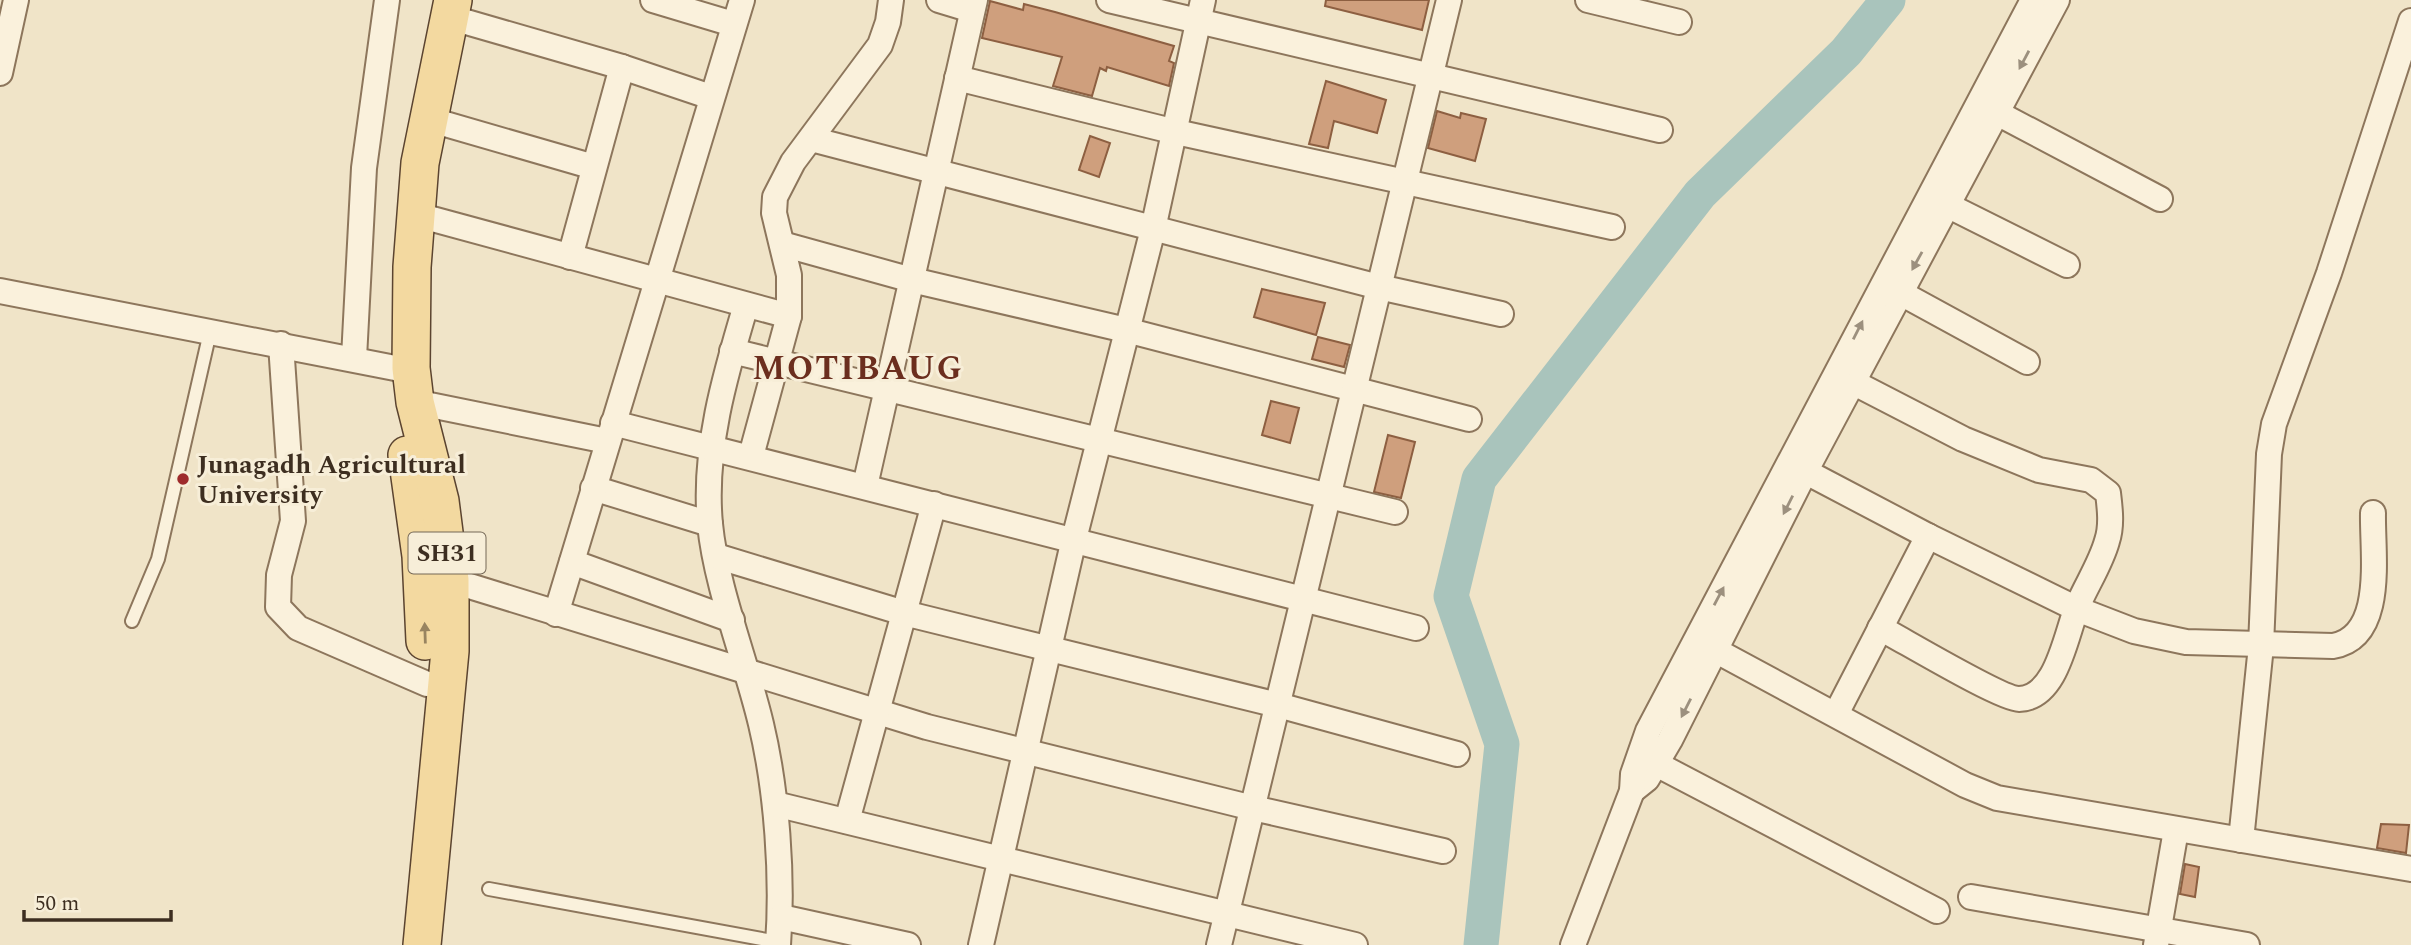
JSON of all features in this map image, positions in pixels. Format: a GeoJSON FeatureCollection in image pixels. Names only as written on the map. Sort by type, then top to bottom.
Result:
{"type":"FeatureCollection","features":[{"type":"Feature","properties":{"kind":"main road","name":"SH31"},"geometry":{"type":"LineString","coordinates":[[422,945],[450,651],[450,580],[440,501],[415,402],[411,368],[414,214],[447,6]]}},
{"type":"Feature","properties":{"kind":"main road"},"geometry":{"type":"LineString","coordinates":[[400,945],[427,684],[421,556],[395,368],[396,282],[410,149],[447,6]]}},
{"type":"Feature","properties":{"kind":"street"},"geometry":{"type":"LineString","coordinates":[[0,73],[16,0]]}},
{"type":"Feature","properties":{"kind":"street"},"geometry":{"type":"LineString","coordinates":[[354,358],[364,168],[387,0]]}},
{"type":"Feature","properties":{"kind":"street"},"geometry":{"type":"LineString","coordinates":[[653,0],[733,24]]}},
{"type":"Feature","properties":{"kind":"street"},"geometry":{"type":"LineString","coordinates":[[556,614],[742,0]]}},
{"type":"Feature","properties":{"kind":"street"},"geometry":{"type":"LineString","coordinates":[[751,456],[789,316],[789,275],[774,213],[775,197],[793,162],[880,45],[888,22],[891,0]]}},
{"type":"Feature","properties":{"kind":"street"},"geometry":{"type":"LineString","coordinates":[[865,486],[934,172],[974,5],[939,0]]}},
{"type":"Feature","properties":{"kind":"street"},"geometry":{"type":"LineString","coordinates":[[1109,0],[1201,11],[1429,76],[1660,130]]}},
{"type":"Feature","properties":{"kind":"street"},"geometry":{"type":"LineString","coordinates":[[1219,945],[1449,0]]}},
{"type":"Feature","properties":{"kind":"street"},"geometry":{"type":"LineString","coordinates":[[1588,0],[1679,22]]}},
{"type":"Feature","properties":{"kind":"street"},"geometry":{"type":"LineString","coordinates":[[1573,945],[1632,791],[1647,779],[1648,760],[1844,377],[1987,108],[2033,0]]}},
{"type":"Feature","properties":{"kind":"street"},"geometry":{"type":"LineString","coordinates":[[1987,108],[2057,0]]}},
{"type":"Feature","properties":{"kind":"street"},"geometry":{"type":"LineString","coordinates":[[447,6],[711,97]]}},
{"type":"Feature","properties":{"kind":"street"},"geometry":{"type":"LineString","coordinates":[[981,945],[1003,859],[1074,539],[1176,132],[1201,11]]}},
{"type":"Feature","properties":{"kind":"street"},"geometry":{"type":"LineString","coordinates":[[2241,840],[2261,646],[2269,454],[2274,424],[2329,273],[2411,21]]}},
{"type":"Feature","properties":{"kind":"street"},"geometry":{"type":"LineString","coordinates":[[570,257],[622,67]]}},
{"type":"Feature","properties":{"kind":"street"},"geometry":{"type":"LineString","coordinates":[[957,78],[1176,132],[1612,227]]}},
{"type":"Feature","properties":{"kind":"street"},"geometry":{"type":"LineString","coordinates":[[1987,108],[2160,200]]}},
{"type":"Feature","properties":{"kind":"street"},"geometry":{"type":"LineString","coordinates":[[428,119],[594,167]]}},
{"type":"Feature","properties":{"kind":"street"},"geometry":{"type":"LineString","coordinates":[[811,139],[1379,287],[1501,314]]}},
{"type":"Feature","properties":{"kind":"street"},"geometry":{"type":"LineString","coordinates":[[1938,201],[2067,265]]}},
{"type":"Feature","properties":{"kind":"street"},"geometry":{"type":"LineString","coordinates":[[414,214],[789,316]]}},
{"type":"Feature","properties":{"kind":"street"},"geometry":{"type":"LineString","coordinates":[[782,244],[912,280],[1126,330],[1469,419]]}},
{"type":"Feature","properties":{"kind":"street"},"geometry":{"type":"LineString","coordinates":[[1891,288],[2027,362]]}},
{"type":"Feature","properties":{"kind":"street"},"geometry":{"type":"LineString","coordinates":[[0,291],[395,368]]}},
{"type":"Feature","properties":{"kind":"street"},"geometry":{"type":"LineString","coordinates":[[746,305],[732,351],[711,447],[710,524],[745,673],[761,724],[775,804],[781,917],[778,944]]}},
{"type":"Feature","properties":{"kind":"street"},"geometry":{"type":"LineString","coordinates":[[281,344],[293,521],[279,575],[278,607],[285,618],[298,628],[427,684]]}},
{"type":"Feature","properties":{"kind":"street"},"geometry":{"type":"LineString","coordinates":[[732,351],[1395,512]]}},
{"type":"Feature","properties":{"kind":"street"},"geometry":{"type":"LineString","coordinates":[[1844,377],[1973,444],[2039,470],[2091,480],[2108,493],[2111,514],[2107,541],[2077,609],[2062,657],[2046,684],[2033,696],[2017,700],[1881,628]]}},
{"type":"Feature","properties":{"kind":"street"},"geometry":{"type":"LineString","coordinates":[[415,402],[711,447],[751,456],[1416,628]]}},
{"type":"Feature","properties":{"kind":"street"},"geometry":{"type":"LineString","coordinates":[[1797,468],[2077,609],[2159,639],[2261,646],[2333,646],[2354,639],[2364,627],[2369,608],[2373,513]]}},
{"type":"Feature","properties":{"kind":"street"},"geometry":{"type":"LineString","coordinates":[[593,488],[710,524]]}},
{"type":"Feature","properties":{"kind":"street"},"geometry":{"type":"LineString","coordinates":[[848,821],[934,504]]}},
{"type":"Feature","properties":{"kind":"street"},"geometry":{"type":"LineString","coordinates":[[1836,714],[1928,536]]}},
{"type":"Feature","properties":{"kind":"street"},"geometry":{"type":"LineString","coordinates":[[716,556],[904,612],[1278,705],[1457,754]]}},
{"type":"Feature","properties":{"kind":"street"},"geometry":{"type":"LineString","coordinates":[[572,562],[733,620]]}},
{"type":"Feature","properties":{"kind":"street"},"geometry":{"type":"LineString","coordinates":[[450,580],[876,713],[1253,808],[1443,851]]}},
{"type":"Feature","properties":{"kind":"street"},"geometry":{"type":"LineString","coordinates":[[1706,645],[1965,785],[1997,798],[2411,869]]}},
{"type":"Feature","properties":{"kind":"street"},"geometry":{"type":"LineString","coordinates":[[1648,760],[1937,911]]}},
{"type":"Feature","properties":{"kind":"street"},"geometry":{"type":"LineString","coordinates":[[775,804],[1355,945]]}},
{"type":"Feature","properties":{"kind":"street"},"geometry":{"type":"LineString","coordinates":[[2157,937],[2176,830]]}},
{"type":"Feature","properties":{"kind":"street"},"geometry":{"type":"LineString","coordinates":[[1971,897],[2157,937],[2247,945]]}},
{"type":"Feature","properties":{"kind":"street"},"geometry":{"type":"LineString","coordinates":[[781,917],[908,945]]}},
{"type":"Feature","properties":{"kind":"lane"},"geometry":{"type":"LineString","coordinates":[[132,621],[158,559],[210,332]]}},
{"type":"Feature","properties":{"kind":"lane"},"geometry":{"type":"LineString","coordinates":[[489,889],[778,944]]}},
{"type":"Feature","properties":{"kind":"building"},"geometry":{"type":"Polygon","coordinates":[[[1326,0],[1429,0],[1422,30],[1325,6],[1326,0]]]}},
{"type":"Feature","properties":{"kind":"building"},"geometry":{"type":"Polygon","coordinates":[[[990,1],[1023,10],[1024,4],[1174,46],[1169,61],[1174,63],[1169,86],[1107,67],[1106,71],[1100,68],[1092,96],[1053,86],[1062,57],[982,38],[990,1]]]}},
{"type":"Feature","properties":{"kind":"building"},"geometry":{"type":"Polygon","coordinates":[[[1326,81],[1386,100],[1377,133],[1334,121],[1328,148],[1309,144],[1326,81]]]}},
{"type":"Feature","properties":{"kind":"building"},"geometry":{"type":"Polygon","coordinates":[[[1437,111],[1460,118],[1461,113],[1486,119],[1475,161],[1428,148],[1437,111]]]}},
{"type":"Feature","properties":{"kind":"building"},"geometry":{"type":"Polygon","coordinates":[[[1090,136],[1110,143],[1099,177],[1079,170],[1090,136]]]}},
{"type":"Feature","properties":{"kind":"building"},"geometry":{"type":"Polygon","coordinates":[[[1262,289],[1325,303],[1316,335],[1254,317],[1262,289]]]}},
{"type":"Feature","properties":{"kind":"building"},"geometry":{"type":"Polygon","coordinates":[[[1318,337],[1350,345],[1344,367],[1312,359],[1318,337]]]}},
{"type":"Feature","properties":{"kind":"building"},"geometry":{"type":"Polygon","coordinates":[[[1271,401],[1299,408],[1290,443],[1262,435],[1271,401]]]}},
{"type":"Feature","properties":{"kind":"building"},"geometry":{"type":"Polygon","coordinates":[[[1388,435],[1415,442],[1401,498],[1374,492],[1388,435]]]}},
{"type":"Feature","properties":{"kind":"building"},"geometry":{"type":"Polygon","coordinates":[[[2381,824],[2409,825],[2406,853],[2377,848],[2381,824]]]}},
{"type":"Feature","properties":{"kind":"building"},"geometry":{"type":"Polygon","coordinates":[[[2185,864],[2199,867],[2195,897],[2180,894],[2185,864]]]}},
{"type":"Feature","properties":{"kind":"waterway"},"geometry":{"type":"LineString","coordinates":[[1481,945],[1502,744],[1451,596],[1479,479],[1700,194],[1846,52],[1888,0]]}},
{"type":"Feature","properties":{"kind":"place","name":"Junagadh Agricultural University"},"geometry":{"type":"Point","coordinates":[183,479]}},
{"type":"Feature","properties":{"kind":"district","name":"MOTIBAUG"},"geometry":{"type":"Point","coordinates":[858,367]}}]}
